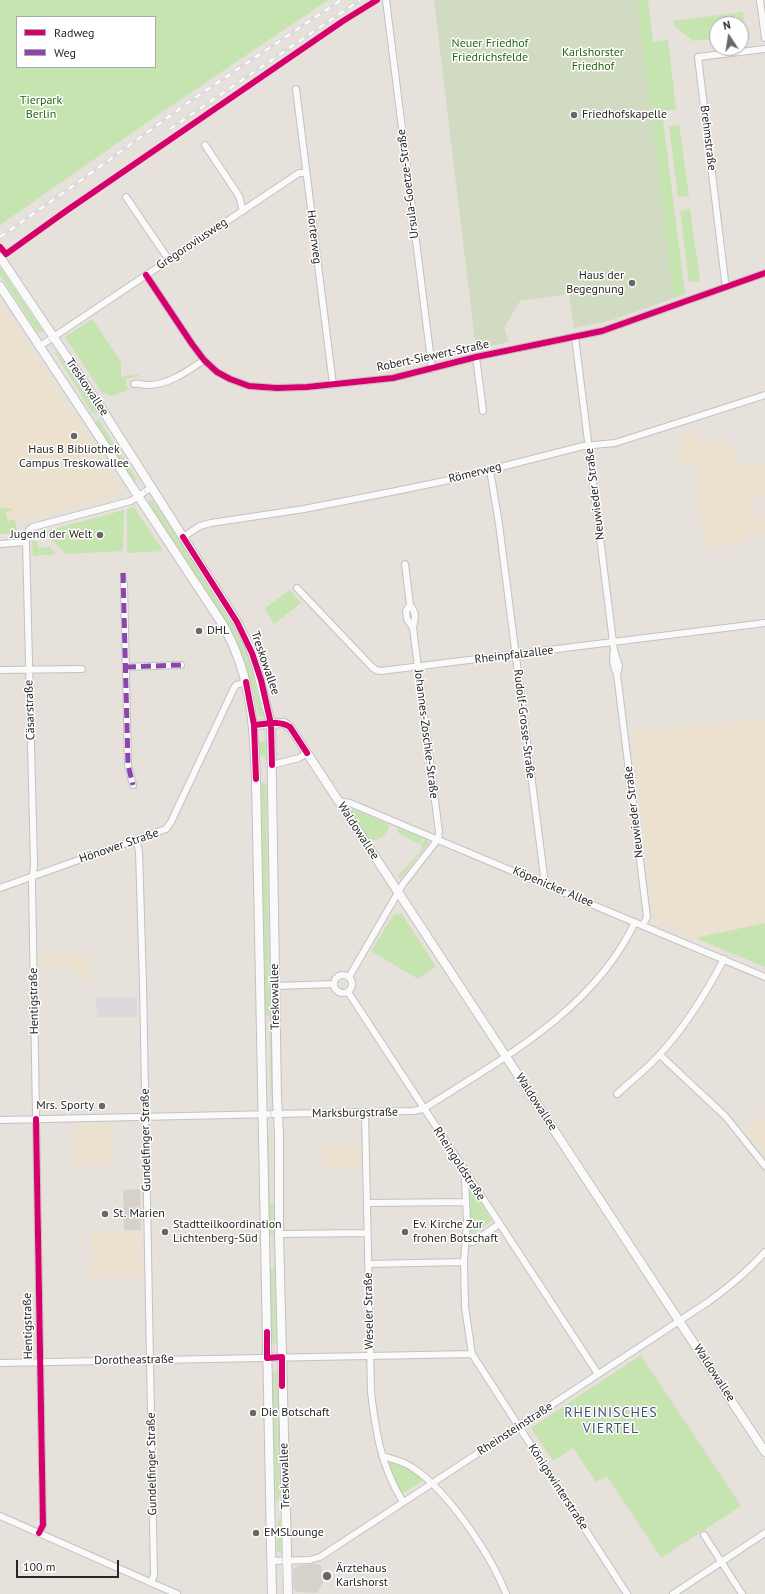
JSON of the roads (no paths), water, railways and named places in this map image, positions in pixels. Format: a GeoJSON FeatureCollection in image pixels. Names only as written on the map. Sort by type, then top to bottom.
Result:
{"type":"FeatureCollection","features":[{"type":"Feature","properties":{"kind":"main road","name":"Treskowallee"},"geometry":{"type":"LineString","coordinates":[[0,257],[152,487],[227,604],[246,639],[261,680],[271,724],[279,1234],[288,1594]]}},
{"type":"Feature","properties":{"kind":"main road","name":"Treskowallee"},"geometry":{"type":"LineString","coordinates":[[0,286],[223,625],[236,652],[246,682],[254,725],[257,819],[272,1594]]}},
{"type":"Feature","properties":{"kind":"main road","name":"Waldowallee"},"geometry":{"type":"LineString","coordinates":[[254,725],[284,724],[290,727],[765,1452]]}},
{"type":"Feature","properties":{"kind":"street","name":"Ursula-Goetze-Straße"},"geometry":{"type":"LineString","coordinates":[[386,0],[432,369]]}},
{"type":"Feature","properties":{"kind":"street"},"geometry":{"type":"LineString","coordinates":[[760,0],[765,38]]}},
{"type":"Feature","properties":{"kind":"street","name":"Brehmstraße"},"geometry":{"type":"LineString","coordinates":[[727,286],[724,274],[698,57],[765,49]]}},
{"type":"Feature","properties":{"kind":"street","name":"Horterweg"},"geometry":{"type":"LineString","coordinates":[[296,89],[333,384]]}},
{"type":"Feature","properties":{"kind":"street"},"geometry":{"type":"LineString","coordinates":[[205,145],[239,196],[243,210]]}},
{"type":"Feature","properties":{"kind":"street","name":"Gregoroviusweg"},"geometry":{"type":"LineString","coordinates":[[40,346],[298,173],[306,173]]}},
{"type":"Feature","properties":{"kind":"street"},"geometry":{"type":"LineString","coordinates":[[126,197],[169,260]]}},
{"type":"Feature","properties":{"kind":"street","name":"Robert-Siewert-Straße"},"geometry":{"type":"LineString","coordinates":[[146,275],[204,360],[217,372],[248,386],[258,388],[283,388],[393,378],[476,357],[610,329],[765,273]]}},
{"type":"Feature","properties":{"kind":"street","name":"Neuwieder Straße"},"geometry":{"type":"LineString","coordinates":[[575,337],[614,650],[619,666],[617,674],[647,917],[643,925]]}},
{"type":"Feature","properties":{"kind":"street"},"geometry":{"type":"LineString","coordinates":[[476,357],[483,411]]}},
{"type":"Feature","properties":{"kind":"street"},"geometry":{"type":"LineString","coordinates":[[134,384],[139,382],[145,385],[165,381],[183,374],[204,360]]}},
{"type":"Feature","properties":{"kind":"street","name":"Römerweg"},"geometry":{"type":"LineString","coordinates":[[183,537],[200,526],[386,494],[589,445],[615,443],[765,395]]}},
{"type":"Feature","properties":{"kind":"street","name":"Rudolf-Grosse-Straße"},"geometry":{"type":"LineString","coordinates":[[490,470],[499,524],[544,876],[541,882]]}},
{"type":"Feature","properties":{"kind":"street"},"geometry":{"type":"LineString","coordinates":[[0,544],[26,542],[29,530],[33,527],[125,503],[152,487]]}},
{"type":"Feature","properties":{"kind":"street","name":"Cäsarstraße"},"geometry":{"type":"LineString","coordinates":[[26,542],[34,866],[32,877]]}},
{"type":"Feature","properties":{"kind":"street","name":"Johannes-Zoschke-Straße"},"geometry":{"type":"LineString","coordinates":[[405,564],[410,605],[406,611],[407,619],[413,628],[439,832],[438,839]]}},
{"type":"Feature","properties":{"kind":"street"},"geometry":{"type":"LineString","coordinates":[[124,583],[128,764],[133,785]]}},
{"type":"Feature","properties":{"kind":"street","name":"Rheinpfalzallee"},"geometry":{"type":"LineString","coordinates":[[297,588],[376,670],[381,671],[765,623]]}},
{"type":"Feature","properties":{"kind":"street"},"geometry":{"type":"LineString","coordinates":[[126,667],[181,665]]}},
{"type":"Feature","properties":{"kind":"street"},"geometry":{"type":"LineString","coordinates":[[0,670],[82,669]]}},
{"type":"Feature","properties":{"kind":"street","name":"Hönower Straße"},"geometry":{"type":"LineString","coordinates":[[0,888],[168,828],[234,688],[236,685],[246,682]]}},
{"type":"Feature","properties":{"kind":"street"},"geometry":{"type":"LineString","coordinates":[[272,765],[299,758],[307,753]]}},
{"type":"Feature","properties":{"kind":"street","name":"Köpenicker Allee"},"geometry":{"type":"LineString","coordinates":[[340,804],[348,802],[765,976]]}},
{"type":"Feature","properties":{"kind":"street"},"geometry":{"type":"LineString","coordinates":[[349,977],[403,884],[438,839]]}},
{"type":"Feature","properties":{"kind":"street","name":"Gundelfinger Straße"},"geometry":{"type":"LineString","coordinates":[[136,840],[139,851],[150,1360],[154,1575],[151,1583]]}},
{"type":"Feature","properties":{"kind":"street","name":"Hentigstraße"},"geometry":{"type":"LineString","coordinates":[[32,877],[43,1525],[39,1533]]}},
{"type":"Feature","properties":{"kind":"street","name":"Marksburgstraße"},"geometry":{"type":"LineString","coordinates":[[0,1120],[413,1111],[423,1109],[506,1056],[548,1027],[580,998],[609,965],[635,922]]}},
{"type":"Feature","properties":{"kind":"street"},"geometry":{"type":"LineString","coordinates":[[617,1094],[660,1055],[678,1033],[696,1007],[724,959]]}},
{"type":"Feature","properties":{"kind":"street"},"geometry":{"type":"LineString","coordinates":[[344,975],[349,977],[352,985],[348,992],[339,993],[335,989],[334,981],[338,976],[344,975]]}},
{"type":"Feature","properties":{"kind":"street"},"geometry":{"type":"LineString","coordinates":[[275,986],[334,984]]}},
{"type":"Feature","properties":{"kind":"street","name":"Rheingoldstraße"},"geometry":{"type":"LineString","coordinates":[[348,992],[423,1109],[598,1374]]}},
{"type":"Feature","properties":{"kind":"street"},"geometry":{"type":"LineString","coordinates":[[660,1055],[726,1116],[765,1166]]}},
{"type":"Feature","properties":{"kind":"street","name":"Weseler Straße"},"geometry":{"type":"LineString","coordinates":[[365,1112],[370,1392],[375,1426],[382,1456],[393,1485],[404,1502]]}},
{"type":"Feature","properties":{"kind":"street","name":"Königswinterstraße"},"geometry":{"type":"LineString","coordinates":[[469,1178],[465,1181],[466,1242],[464,1262],[465,1307],[472,1354],[627,1594]]}},
{"type":"Feature","properties":{"kind":"street"},"geometry":{"type":"LineString","coordinates":[[367,1203],[466,1202]]}},
{"type":"Feature","properties":{"kind":"street"},"geometry":{"type":"LineString","coordinates":[[466,1242],[473,1242],[499,1224]]}},
{"type":"Feature","properties":{"kind":"street"},"geometry":{"type":"LineString","coordinates":[[279,1234],[367,1233]]}},
{"type":"Feature","properties":{"kind":"street","name":"Rheinsteinstraße"},"geometry":{"type":"LineString","coordinates":[[272,1561],[310,1560],[320,1557],[680,1321],[727,1288],[765,1252]]}},
{"type":"Feature","properties":{"kind":"street"},"geometry":{"type":"LineString","coordinates":[[368,1264],[464,1262]]}},
{"type":"Feature","properties":{"kind":"street"},"geometry":{"type":"LineString","coordinates":[[267,1358],[472,1354]]}},
{"type":"Feature","properties":{"kind":"street","name":"Dorotheastraße"},"geometry":{"type":"LineString","coordinates":[[0,1363],[267,1358]]}},
{"type":"Feature","properties":{"kind":"street"},"geometry":{"type":"LineString","coordinates":[[382,1456],[398,1460],[412,1467],[433,1483],[486,1554],[496,1570],[506,1594]]}},
{"type":"Feature","properties":{"kind":"street"},"geometry":{"type":"LineString","coordinates":[[0,1516],[177,1594]]}},
{"type":"Feature","properties":{"kind":"street"},"geometry":{"type":"LineString","coordinates":[[673,1594],[765,1533]]}},
{"type":"Feature","properties":{"kind":"street"},"geometry":{"type":"LineString","coordinates":[[704,1535],[742,1594]]}},
{"type":"Feature","properties":{"kind":"tunnel"},"geometry":{"type":"LineString","coordinates":[[123,573],[124,583]]}},
{"type":"Feature","properties":{"kind":"tram line"},"geometry":{"type":"LineString","coordinates":[[0,266],[79,385],[111,439],[222,608],[237,634],[249,662],[261,703],[264,724],[266,771],[275,1398],[281,1506],[283,1594]]}},
{"type":"Feature","properties":{"kind":"railway"},"geometry":{"type":"LineString","coordinates":[[0,237],[196,97],[341,0]]}},
{"type":"Feature","properties":{"kind":"railway"},"geometry":{"type":"LineString","coordinates":[[170,129],[360,0]]}},
{"type":"Feature","properties":{"kind":"place","name":"Friedhofskapelle"},"geometry":{"type":"Point","coordinates":[574,115]}},
{"type":"Feature","properties":{"kind":"place","name":"Haus der Begegnung"},"geometry":{"type":"Point","coordinates":[632,283]}},
{"type":"Feature","properties":{"kind":"place","name":"Haus B Bibliothek Campus Treskowallee"},"geometry":{"type":"Point","coordinates":[74,436]}},
{"type":"Feature","properties":{"kind":"place","name":"Jugend der Welt"},"geometry":{"type":"Point","coordinates":[100,535]}},
{"type":"Feature","properties":{"kind":"place","name":"DHL"},"geometry":{"type":"Point","coordinates":[199,631]}},
{"type":"Feature","properties":{"kind":"place","name":"Mrs. Sporty"},"geometry":{"type":"Point","coordinates":[102,1106]}},
{"type":"Feature","properties":{"kind":"place","name":"St. Marien"},"geometry":{"type":"Point","coordinates":[105,1214]}},
{"type":"Feature","properties":{"kind":"place","name":"Stadtteilkoordination Lichtenberg-Süd"},"geometry":{"type":"Point","coordinates":[165,1232]}},
{"type":"Feature","properties":{"kind":"place","name":"Ev. Kirche Zur frohen Botschaft"},"geometry":{"type":"Point","coordinates":[405,1232]}},
{"type":"Feature","properties":{"kind":"place","name":"Die Botschaft"},"geometry":{"type":"Point","coordinates":[253,1413]}},
{"type":"Feature","properties":{"kind":"place","name":"EMSLounge"},"geometry":{"type":"Point","coordinates":[256,1533]}},
{"type":"Feature","properties":{"kind":"place","name":"Ärztehaus Karlshorst"},"geometry":{"type":"Point","coordinates":[327,1576]}},
{"type":"Feature","properties":{"kind":"district","name":"RHEINISCHES VIERTEL"},"geometry":{"type":"Point","coordinates":[611,1422]}},
{"type":"Feature","properties":{"kind":"park label","name":"Neuer Friedhof Friedrichsfelde"},"geometry":{"type":"Point","coordinates":[490,51]}},
{"type":"Feature","properties":{"kind":"park label","name":"Karlshorster Friedhof"},"geometry":{"type":"Point","coordinates":[593,60]}},
{"type":"Feature","properties":{"kind":"park label","name":"Tierpark Berlin"},"geometry":{"type":"Point","coordinates":[41,108]}}]}
